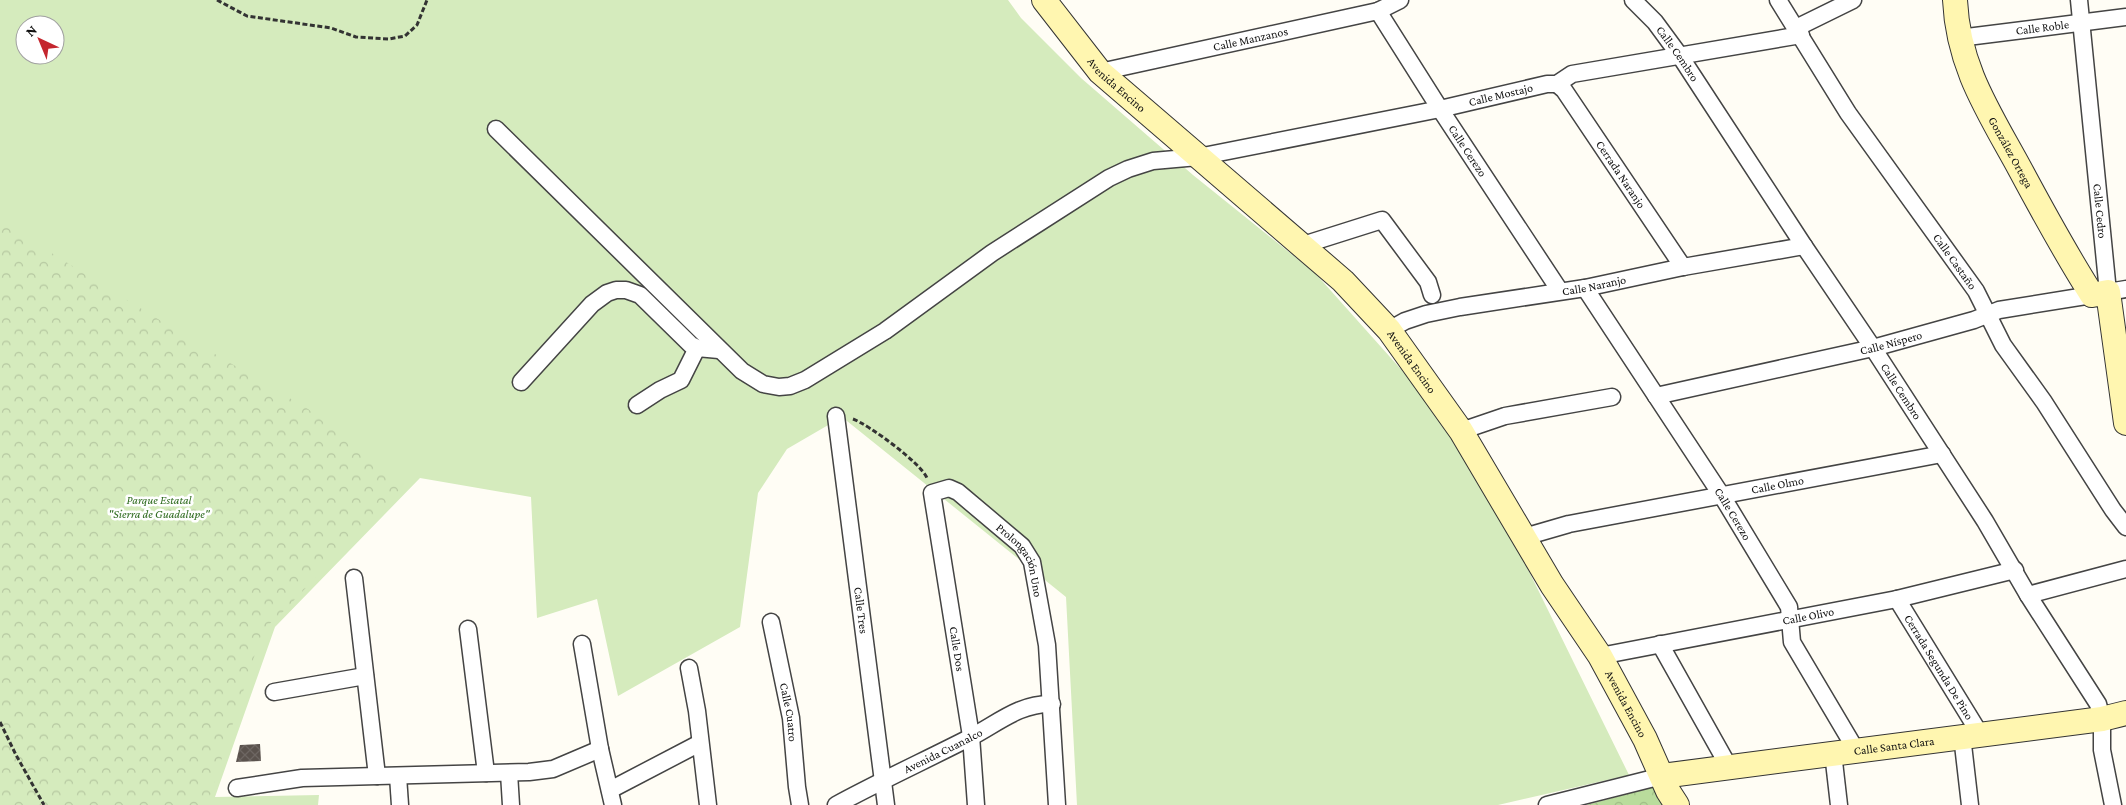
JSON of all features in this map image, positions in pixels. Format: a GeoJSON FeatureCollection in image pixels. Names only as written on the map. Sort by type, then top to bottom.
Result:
{"type":"FeatureCollection","features":[{"type":"Feature","properties":{"kind":"main road","name":"Avenida Encino"},"geometry":{"type":"LineString","coordinates":[[1044,0],[1100,72],[1303,245],[1343,281],[1389,330],[1461,431],[1552,585],[1600,656],[1646,739],[1677,805]]}},
{"type":"Feature","properties":{"kind":"main road","name":"González Ortega"},"geometry":{"type":"LineString","coordinates":[[1955,0],[1959,38],[1973,83],[2069,259],[2108,292]]}},
{"type":"Feature","properties":{"kind":"main road","name":"Calle Cedro"},"geometry":{"type":"LineString","coordinates":[[2108,292],[2126,423]]}},
{"type":"Feature","properties":{"kind":"main road","name":"Calle Santa Clara"},"geometry":{"type":"LineString","coordinates":[[1662,776],[2102,719],[2126,713]]}},
{"type":"Feature","properties":{"kind":"street","name":"Calle Manzanos"},"geometry":{"type":"LineString","coordinates":[[1100,72],[1378,11],[1400,0]]}},
{"type":"Feature","properties":{"kind":"street","name":"Calle Cembro"},"geometry":{"type":"LineString","coordinates":[[1633,0],[1655,22],[1680,56],[1873,348],[1942,454],[2015,570],[2028,595],[2098,704],[2102,719]]}},
{"type":"Feature","properties":{"kind":"street","name":"Calle Castaño"},"geometry":{"type":"LineString","coordinates":[[1778,0],[1848,113],[1976,291],[2003,345],[2044,402],[2113,510],[2126,526]]}},
{"type":"Feature","properties":{"kind":"street","name":"Calle Mostajo"},"geometry":{"type":"LineString","coordinates":[[496,129],[742,371],[763,384],[779,387],[790,386],[805,380],[885,332],[992,253],[1109,178],[1128,168],[1154,161],[1198,157],[1440,109],[1547,84],[1557,84],[1572,74],[1680,56],[1799,32],[1853,0]]}},
{"type":"Feature","properties":{"kind":"street","name":"Calle Cedro"},"geometry":{"type":"LineString","coordinates":[[2079,0],[2108,292]]}},
{"type":"Feature","properties":{"kind":"street","name":"Calle Cerezo"},"geometry":{"type":"LineString","coordinates":[[1378,11],[1560,291]]}},
{"type":"Feature","properties":{"kind":"street","name":"Calle Roble"},"geometry":{"type":"LineString","coordinates":[[1959,38],[2126,17]]}},
{"type":"Feature","properties":{"kind":"street","name":"Cerrada Naranjo"},"geometry":{"type":"LineString","coordinates":[[1557,84],[1564,90],[1684,267]]}},
{"type":"Feature","properties":{"kind":"street"},"geometry":{"type":"LineString","coordinates":[[1303,245],[1382,220],[1428,282],[1432,295]]}},
{"type":"Feature","properties":{"kind":"street","name":"Calle Naranjo"},"geometry":{"type":"LineString","coordinates":[[1389,330],[1405,321],[1426,314],[1585,288],[1684,267],[1804,246]]}},
{"type":"Feature","properties":{"kind":"street","name":"Calle Cerezo"},"geometry":{"type":"LineString","coordinates":[[1585,288],[1722,496],[1789,607],[1792,642],[1844,752]]}},
{"type":"Feature","properties":{"kind":"street"},"geometry":{"type":"LineString","coordinates":[[521,382],[592,304],[607,293],[616,290],[626,290],[640,295],[691,345],[697,348],[719,350]]}},
{"type":"Feature","properties":{"kind":"street","name":"Calle Níspero"},"geometry":{"type":"LineString","coordinates":[[1656,396],[1873,348],[2014,307],[2108,292]]}},
{"type":"Feature","properties":{"kind":"street"},"geometry":{"type":"LineString","coordinates":[[637,405],[660,390],[681,380],[697,348]]}},
{"type":"Feature","properties":{"kind":"street"},"geometry":{"type":"LineString","coordinates":[[1461,431],[1505,416],[1612,398]]}},
{"type":"Feature","properties":{"kind":"street","name":"Calle Tres"},"geometry":{"type":"LineString","coordinates":[[836,416],[886,805]]}},
{"type":"Feature","properties":{"kind":"street","name":"Calle Olmo"},"geometry":{"type":"LineString","coordinates":[[1524,537],[1569,524],[1942,454]]}},
{"type":"Feature","properties":{"kind":"street","name":"Prolongación Uno"},"geometry":{"type":"LineString","coordinates":[[932,493],[949,488],[955,490],[1028,553],[1036,578],[1047,645],[1057,805]]}},
{"type":"Feature","properties":{"kind":"street","name":"Calle Dos"},"geometry":{"type":"LineString","coordinates":[[932,493],[972,736],[976,805]]}},
{"type":"Feature","properties":{"kind":"street"},"geometry":{"type":"LineString","coordinates":[[2028,595],[2126,569]]}},
{"type":"Feature","properties":{"kind":"street","name":"Calle Olivo"},"geometry":{"type":"LineString","coordinates":[[1600,656],[1897,599],[2015,570]]}},
{"type":"Feature","properties":{"kind":"street"},"geometry":{"type":"LineString","coordinates":[[354,578],[377,776]]}},
{"type":"Feature","properties":{"kind":"street","name":"Cerrada Segunda De Pino"},"geometry":{"type":"LineString","coordinates":[[1897,599],[1971,735]]}},
{"type":"Feature","properties":{"kind":"street","name":"Calle Cuatro"},"geometry":{"type":"LineString","coordinates":[[771,622],[791,718],[800,805]]}},
{"type":"Feature","properties":{"kind":"street"},"geometry":{"type":"LineString","coordinates":[[468,630],[486,773]]}},
{"type":"Feature","properties":{"kind":"street"},"geometry":{"type":"LineString","coordinates":[[582,644],[600,749],[612,797],[700,743]]}},
{"type":"Feature","properties":{"kind":"street"},"geometry":{"type":"LineString","coordinates":[[1660,644],[1728,767]]}},
{"type":"Feature","properties":{"kind":"street"},"geometry":{"type":"LineString","coordinates":[[690,668],[708,805]]}},
{"type":"Feature","properties":{"kind":"street"},"geometry":{"type":"LineString","coordinates":[[274,692],[365,676]]}},
{"type":"Feature","properties":{"kind":"street","name":"Avenida Cuanalco"},"geometry":{"type":"LineString","coordinates":[[836,805],[883,779],[972,736],[1023,707],[1034,704],[1052,704]]}},
{"type":"Feature","properties":{"kind":"street"},"geometry":{"type":"LineString","coordinates":[[2102,719],[2102,750],[2113,805]]}},
{"type":"Feature","properties":{"kind":"street"},"geometry":{"type":"LineString","coordinates":[[1970,805],[1971,735]]}},
{"type":"Feature","properties":{"kind":"street"},"geometry":{"type":"LineString","coordinates":[[237,788],[302,778],[509,773],[553,769],[600,749]]}},
{"type":"Feature","properties":{"kind":"street"},"geometry":{"type":"LineString","coordinates":[[1839,805],[1844,752]]}},
{"type":"Feature","properties":{"kind":"street"},"geometry":{"type":"LineString","coordinates":[[509,773],[510,805]]}},
{"type":"Feature","properties":{"kind":"street"},"geometry":{"type":"LineString","coordinates":[[398,776],[400,805]]}},
{"type":"Feature","properties":{"kind":"street"},"geometry":{"type":"LineString","coordinates":[[1547,805],[1662,776]]}},
{"type":"Feature","properties":{"kind":"path"},"geometry":{"type":"LineString","coordinates":[[217,0],[247,16],[332,28],[356,37],[389,39],[405,36],[417,25],[427,0]]}},
{"type":"Feature","properties":{"kind":"path"},"geometry":{"type":"LineString","coordinates":[[836,416],[840,415],[865,424],[918,466],[926,475],[932,493]]}},
{"type":"Feature","properties":{"kind":"path"},"geometry":{"type":"LineString","coordinates":[[0,722],[44,805]]}},
{"type":"Feature","properties":{"kind":"green space"},"geometry":{"type":"Polygon","coordinates":[[[0,0],[1008,0],[1021,18],[1081,78],[1193,175],[1315,273],[1465,441],[1629,775],[1498,805],[1077,805],[1066,597],[842,417],[787,449],[758,493],[740,627],[618,696],[597,599],[537,618],[531,497],[420,478],[275,627],[215,797],[319,795],[318,805],[0,805],[0,0]]]}},
{"type":"Feature","properties":{"kind":"green space","name":"Parque Estatal \"Sierra de Guadalupe\""},"geometry":{"type":"Polygon","coordinates":[[[0,221],[203,347],[308,409],[402,487],[279,616],[263,629],[207,805],[0,805],[0,221]]]}},
{"type":"Feature","properties":{"kind":"green space"},"geometry":{"type":"Polygon","coordinates":[[[1654,787],[1665,805],[1586,805],[1654,787]]]}},
{"type":"Feature","properties":{"kind":"building"},"geometry":{"type":"Polygon","coordinates":[[[260,744],[261,761],[236,762],[240,745],[260,744]]]}}]}
